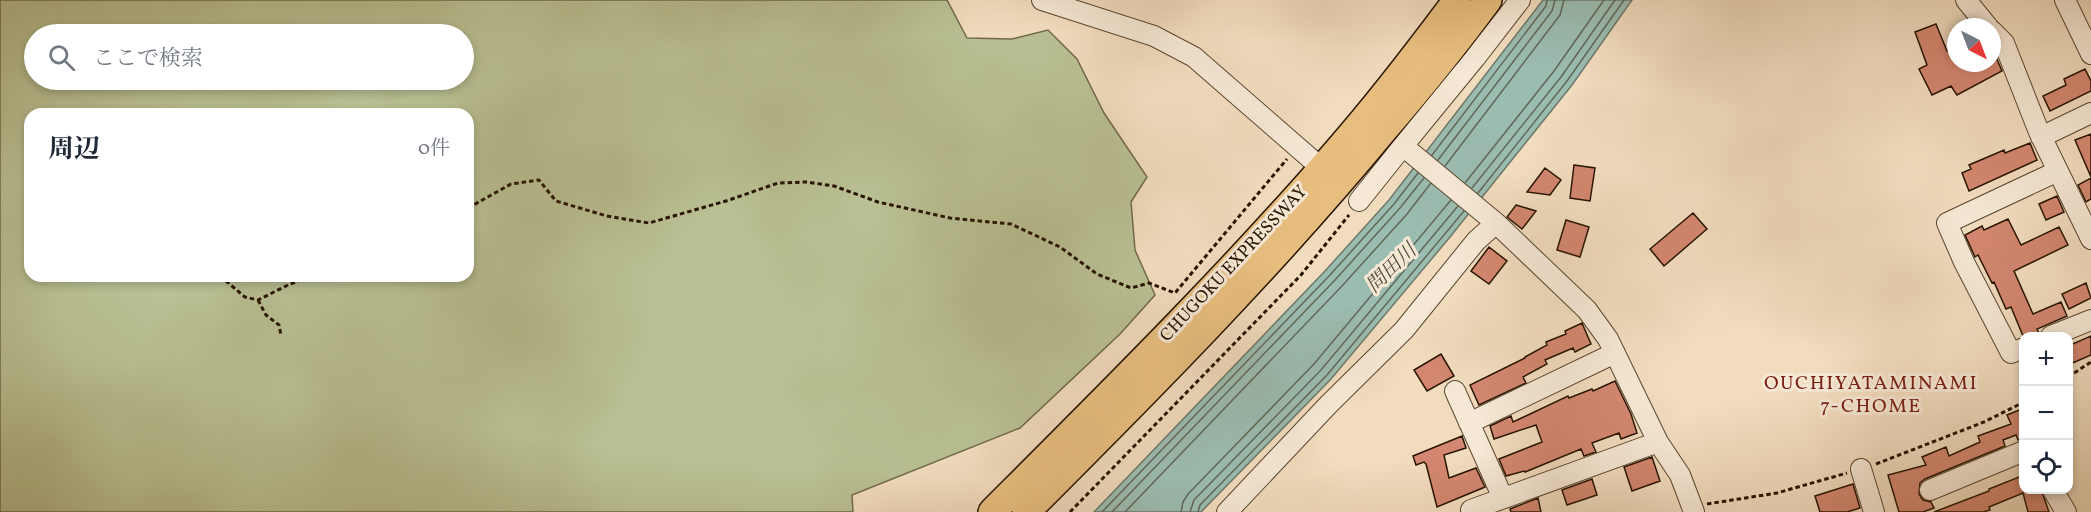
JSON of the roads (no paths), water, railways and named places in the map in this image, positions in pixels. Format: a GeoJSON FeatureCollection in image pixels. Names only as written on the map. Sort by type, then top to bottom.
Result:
{"type":"FeatureCollection","features":[{"type":"Feature","properties":{"kind":"highway","name":"CHUGOKU EXPRESSWAY"},"geometry":{"type":"LineString","coordinates":[[992,512],[1175,329],[1269,227],[1339,148],[1457,0]]}},
{"type":"Feature","properties":{"kind":"highway","name":"CHUGOKU EXPRESSWAY"},"geometry":{"type":"LineString","coordinates":[[1026,512],[1190,347],[1288,243],[1425,81],[1488,0]]}},
{"type":"Feature","properties":{"kind":"street"},"geometry":{"type":"LineString","coordinates":[[1042,0],[1154,36],[1194,57],[1304,153]]}},
{"type":"Feature","properties":{"kind":"street"},"geometry":{"type":"LineString","coordinates":[[1359,201],[1409,151],[1520,0]]}},
{"type":"Feature","properties":{"kind":"street"},"geometry":{"type":"LineString","coordinates":[[1966,0],[1981,18]]}},
{"type":"Feature","properties":{"kind":"street"},"geometry":{"type":"LineString","coordinates":[[2065,0],[2091,54]]}},
{"type":"Feature","properties":{"kind":"street"},"geometry":{"type":"LineString","coordinates":[[2001,40],[2041,137],[2089,227]]}},
{"type":"Feature","properties":{"kind":"street"},"geometry":{"type":"LineString","coordinates":[[2041,137],[2091,113]]}},
{"type":"Feature","properties":{"kind":"street"},"geometry":{"type":"LineString","coordinates":[[1409,151],[1496,223],[1587,310],[1608,339],[1658,442],[1680,475],[1694,512]]}},
{"type":"Feature","properties":{"kind":"street"},"geometry":{"type":"LineString","coordinates":[[2019,350],[2011,353],[1964,262],[1947,223],[2058,171]]}},
{"type":"Feature","properties":{"kind":"street"},"geometry":{"type":"LineString","coordinates":[[1227,512],[1329,404],[1404,330],[1476,241],[1496,223]]}},
{"type":"Feature","properties":{"kind":"street"},"geometry":{"type":"LineString","coordinates":[[2061,332],[2091,320]]}},
{"type":"Feature","properties":{"kind":"street"},"geometry":{"type":"LineString","coordinates":[[1469,423],[1615,353]]}},
{"type":"Feature","properties":{"kind":"street"},"geometry":{"type":"LineString","coordinates":[[1455,392],[1503,498]]}},
{"type":"Feature","properties":{"kind":"street"},"geometry":{"type":"LineString","coordinates":[[1471,510],[1658,442]]}},
{"type":"Feature","properties":{"kind":"street"},"geometry":{"type":"LineString","coordinates":[[1930,490],[2019,453]]}},
{"type":"Feature","properties":{"kind":"street"},"geometry":{"type":"LineString","coordinates":[[1861,469],[1874,512]]}},
{"type":"Feature","properties":{"kind":"street"},"geometry":{"type":"LineString","coordinates":[[2056,494],[2066,512]]}},
{"type":"Feature","properties":{"kind":"water","name":"問田川"},"geometry":{"type":"Polygon","coordinates":[[[1543,0],[1632,0],[1572,85],[1450,237],[1331,379],[1201,512],[1094,512],[1325,271],[1389,200],[1543,0]]]}},
{"type":"Feature","properties":{"kind":"district","name":"OUCHIYATAMINAMI 7-CHOME"},"geometry":{"type":"Point","coordinates":[1871,396]}}]}
